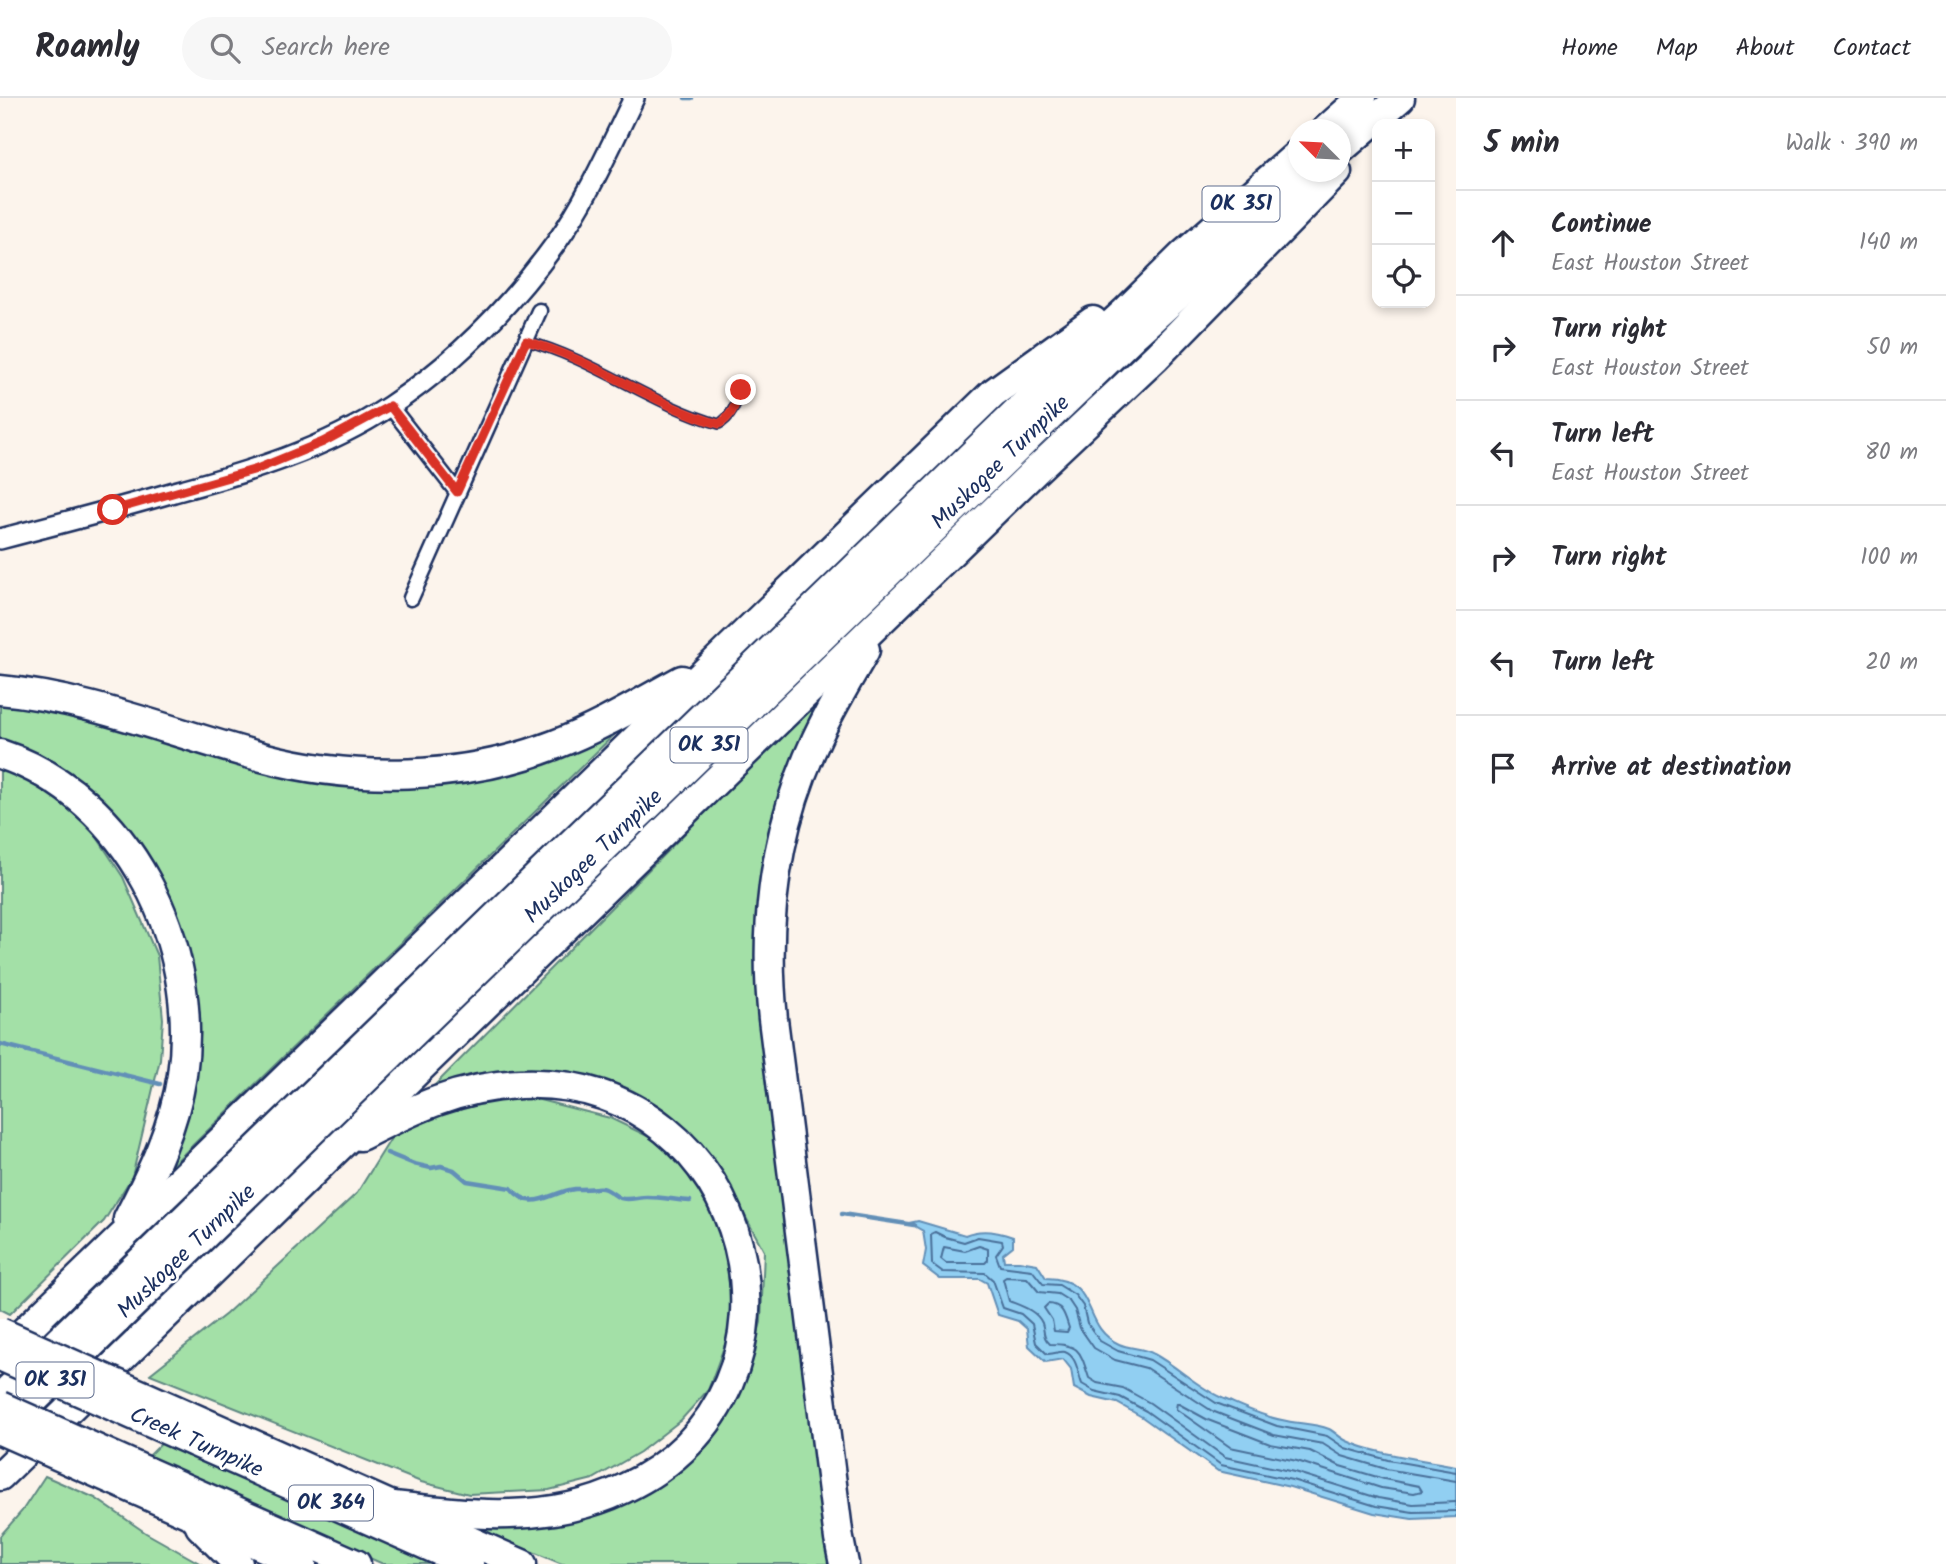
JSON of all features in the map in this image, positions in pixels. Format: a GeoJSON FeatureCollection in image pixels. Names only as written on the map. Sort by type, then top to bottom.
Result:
{"type":"FeatureCollection","features":[{"type":"Feature","properties":{"kind":"highway"},"geometry":{"type":"LineString","coordinates":[[1338,119],[1362,98]]}},
{"type":"Feature","properties":{"kind":"highway"},"geometry":{"type":"LineString","coordinates":[[1351,140],[1400,98]]}},
{"type":"Feature","properties":{"kind":"highway"},"geometry":{"type":"LineString","coordinates":[[1389,119],[1409,98]]}},
{"type":"Feature","properties":{"kind":"highway"},"geometry":{"type":"LineString","coordinates":[[1351,158],[1372,136]]}},
{"type":"Feature","properties":{"kind":"highway","name":"Muskogee Turnpike"},"geometry":{"type":"LineString","coordinates":[[0,1398],[975,451],[1183,255],[1288,163]]}},
{"type":"Feature","properties":{"kind":"highway","name":"Muskogee Turnpike"},"geometry":{"type":"LineString","coordinates":[[0,1431],[1135,334],[1304,182]]}},
{"type":"Feature","properties":{"kind":"highway"},"geometry":{"type":"LineString","coordinates":[[0,1476],[1035,471],[1156,357],[1327,182]]}},
{"type":"Feature","properties":{"kind":"highway"},"geometry":{"type":"LineString","coordinates":[[0,1355],[993,393],[1183,255]]}},
{"type":"Feature","properties":{"kind":"highway"},"geometry":{"type":"LineString","coordinates":[[844,1564],[770,989],[770,930],[776,870],[796,790],[821,730],[883,621]]}},
{"type":"Feature","properties":{"kind":"highway"},"geometry":{"type":"LineString","coordinates":[[0,690],[77,704],[289,764],[341,771],[407,773],[480,765],[554,746],[613,719],[718,660]]}},
{"type":"Feature","properties":{"kind":"highway"},"geometry":{"type":"LineString","coordinates":[[0,754],[39,769],[55,779],[86,803],[115,834],[149,888],[167,929],[175,957],[183,997],[185,1034],[182,1075],[159,1156],[117,1241]]}},
{"type":"Feature","properties":{"kind":"highway"},"geometry":{"type":"LineString","coordinates":[[336,1149],[424,1104],[465,1092],[538,1084],[594,1093],[615,1100],[650,1118],[679,1141],[695,1159],[717,1190],[726,1209],[742,1261],[745,1297],[742,1334],[723,1393],[690,1440],[657,1469],[641,1480],[606,1496],[542,1512],[469,1515],[393,1506]]}},
{"type":"Feature","properties":{"kind":"highway"},"geometry":{"type":"LineString","coordinates":[[0,1332],[198,1432],[393,1506],[522,1564]]}},
{"type":"Feature","properties":{"kind":"highway","name":"Creek Turnpike"},"geometry":{"type":"LineString","coordinates":[[0,1355],[198,1432],[468,1564]]}},
{"type":"Feature","properties":{"kind":"highway","name":"Creek Turnpike"},"geometry":{"type":"LineString","coordinates":[[0,1406],[142,1481],[356,1564]]}},
{"type":"Feature","properties":{"kind":"highway"},"geometry":{"type":"LineString","coordinates":[[0,1431],[142,1481],[188,1514],[238,1564]]}},
{"type":"Feature","properties":{"kind":"highway"},"geometry":{"type":"LineString","coordinates":[[188,1514],[302,1564]]}},
{"type":"Feature","properties":{"kind":"street"},"geometry":{"type":"LineString","coordinates":[[0,539],[257,469],[323,442],[390,406],[479,334],[532,274],[557,242],[583,200],[634,98]]}},
{"type":"Feature","properties":{"kind":"street"},"geometry":{"type":"LineString","coordinates":[[411,598],[539,311]]}},
{"type":"Feature","properties":{"kind":"street"},"geometry":{"type":"LineString","coordinates":[[390,406],[457,492]]}},
{"type":"Feature","properties":{"kind":"lane"},"geometry":{"type":"LineString","coordinates":[[526,341],[557,352],[719,424],[726,421],[734,410],[741,390]]}},
{"type":"Feature","properties":{"kind":"green space"},"geometry":{"type":"Polygon","coordinates":[[[830,687],[768,864],[837,1564],[562,1564],[468,1525],[567,1519],[705,1444],[745,1381],[761,1322],[764,1251],[736,1199],[703,1151],[669,1123],[613,1091],[428,1092],[830,687]]]}},
{"type":"Feature","properties":{"kind":"green space"},"geometry":{"type":"Polygon","coordinates":[[[0,698],[418,779],[621,728],[160,1177],[188,1071],[148,867],[0,747],[0,698]]]}},
{"type":"Feature","properties":{"kind":"green space"},"geometry":{"type":"Polygon","coordinates":[[[0,767],[22,771],[87,822],[123,877],[157,956],[163,1019],[160,1059],[132,1177],[104,1221],[10,1314],[0,1309],[0,767]]]}},
{"type":"Feature","properties":{"kind":"green space"},"geometry":{"type":"Polygon","coordinates":[[[532,1098],[610,1118],[662,1143],[698,1182],[723,1236],[731,1298],[728,1336],[708,1390],[681,1420],[640,1452],[593,1479],[549,1490],[469,1494],[421,1482],[150,1374],[226,1314],[357,1193],[398,1127],[466,1104],[532,1098]]]}},
{"type":"Feature","properties":{"kind":"green space"},"geometry":{"type":"Polygon","coordinates":[[[164,1441],[441,1564],[383,1564],[146,1459],[164,1441]]]}},
{"type":"Feature","properties":{"kind":"green space"},"geometry":{"type":"Polygon","coordinates":[[[45,1476],[95,1498],[146,1533],[201,1564],[0,1564],[0,1536],[22,1511],[45,1476]]]}},
{"type":"Feature","properties":{"kind":"water"},"geometry":{"type":"Polygon","coordinates":[[[918,1221],[965,1235],[989,1231],[1013,1237],[1013,1246],[1003,1254],[1004,1261],[1037,1264],[1046,1278],[1063,1280],[1075,1286],[1083,1295],[1098,1326],[1107,1336],[1123,1346],[1154,1354],[1222,1398],[1266,1416],[1329,1429],[1347,1441],[1371,1450],[1456,1466],[1456,1517],[1412,1519],[1374,1513],[1290,1487],[1218,1471],[1142,1417],[1117,1403],[1091,1397],[1074,1388],[1071,1369],[1063,1359],[1046,1362],[1029,1346],[1027,1329],[1018,1321],[998,1315],[987,1283],[980,1279],[940,1279],[923,1266],[926,1250],[923,1231],[909,1223],[918,1221]]]}},
{"type":"Feature","properties":{"kind":"waterway"},"geometry":{"type":"LineString","coordinates":[[685,98],[692,98]]}},
{"type":"Feature","properties":{"kind":"waterway"},"geometry":{"type":"LineString","coordinates":[[0,1044],[160,1084]]}},
{"type":"Feature","properties":{"kind":"waterway"},"geometry":{"type":"LineString","coordinates":[[387,1153],[414,1164],[454,1170],[467,1181],[511,1188],[526,1200],[534,1201],[575,1189],[600,1188],[623,1199],[652,1197],[690,1201]]}},
{"type":"Feature","properties":{"kind":"waterway"},"geometry":{"type":"LineString","coordinates":[[842,1214],[914,1225]]}},
{"type":"Feature","properties":{"kind":"route"},"geometry":{"type":"LineString","coordinates":[[113,510],[257,469],[323,442],[390,406],[457,492],[526,341],[542,345],[719,424],[726,421],[734,410],[741,390]]}}]}
